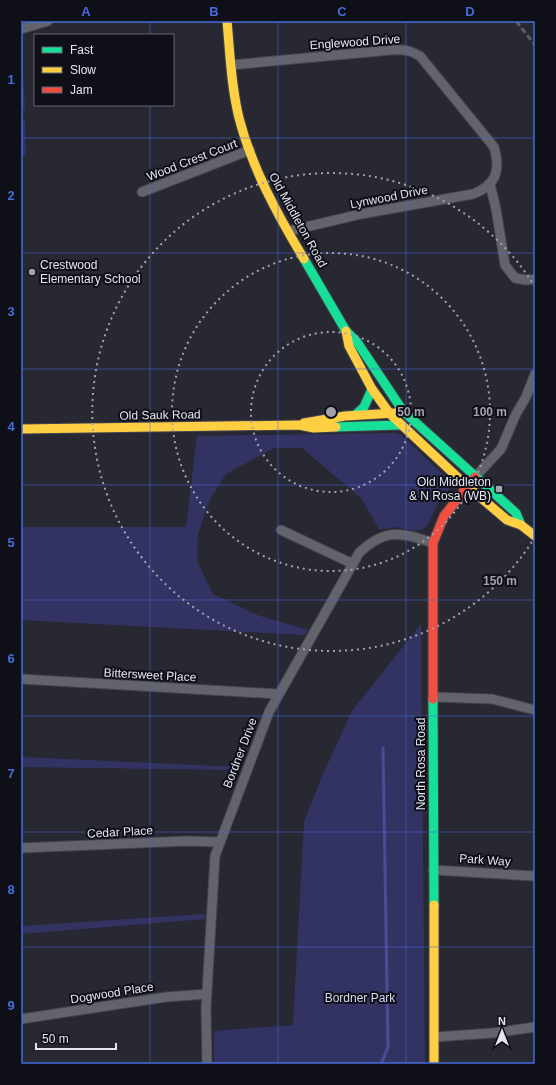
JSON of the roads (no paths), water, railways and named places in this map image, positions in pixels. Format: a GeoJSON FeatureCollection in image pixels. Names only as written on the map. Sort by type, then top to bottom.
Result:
{"type":"FeatureCollection","features":[{"type":"Feature","properties":{"kind":"street"},"geometry":{"type":"LineString","coordinates":[[21,28],[48,21]]}},
{"type":"Feature","properties":{"kind":"street","name":"Old Middleton Road"},"geometry":{"type":"LineString","coordinates":[[227,21],[238,115],[250,150],[273,204],[290,231],[346,331],[357,342],[403,410],[516,513],[522,525]]}},
{"type":"Feature","properties":{"kind":"street","name":"Englewood Drive"},"geometry":{"type":"LineString","coordinates":[[231,65],[403,49],[412,52],[420,56],[494,148],[498,166],[495,177],[490,184]]}},
{"type":"Feature","properties":{"kind":"street","name":"Wood Crest Court"},"geometry":{"type":"LineString","coordinates":[[142,192],[250,150]]}},
{"type":"Feature","properties":{"kind":"street"},"geometry":{"type":"LineString","coordinates":[[490,184],[498,216],[505,265],[515,278],[526,280],[535,279]]}},
{"type":"Feature","properties":{"kind":"street","name":"Lynwood Drive"},"geometry":{"type":"LineString","coordinates":[[290,231],[361,214],[473,194],[490,184]]}},
{"type":"Feature","properties":{"kind":"street","name":"Old Middleton Road"},"geometry":{"type":"LineString","coordinates":[[346,331],[349,346],[372,389],[399,424],[507,520],[522,525],[535,536]]}},
{"type":"Feature","properties":{"kind":"street"},"geometry":{"type":"LineString","coordinates":[[475,477],[501,449],[516,414],[526,397],[535,374]]}},
{"type":"Feature","properties":{"kind":"street"},"geometry":{"type":"LineString","coordinates":[[355,415],[364,407],[372,389]]}},
{"type":"Feature","properties":{"kind":"street"},"geometry":{"type":"LineString","coordinates":[[399,424],[403,410]]}},
{"type":"Feature","properties":{"kind":"street","name":"Old Sauk Road"},"geometry":{"type":"LineString","coordinates":[[299,425],[314,420],[355,415],[390,414],[403,410]]}},
{"type":"Feature","properties":{"kind":"street","name":"Old Sauk Road"},"geometry":{"type":"LineString","coordinates":[[21,429],[299,425],[314,428],[399,424]]}},
{"type":"Feature","properties":{"kind":"street","name":"North Rosa Road"},"geometry":{"type":"LineString","coordinates":[[434,1064],[433,543],[435,532],[442,518],[475,477]]}},
{"type":"Feature","properties":{"kind":"street"},"geometry":{"type":"LineString","coordinates":[[281,530],[353,564]]}},
{"type":"Feature","properties":{"kind":"street","name":"Bordner Drive"},"geometry":{"type":"LineString","coordinates":[[207,1064],[206,994],[215,856],[258,738],[278,694],[359,552],[379,537],[396,534],[408,535],[433,543]]}},
{"type":"Feature","properties":{"kind":"street","name":"Bittersweet Place"},"geometry":{"type":"LineString","coordinates":[[21,679],[278,694]]}},
{"type":"Feature","properties":{"kind":"street"},"geometry":{"type":"LineString","coordinates":[[434,697],[492,699],[535,710]]}},
{"type":"Feature","properties":{"kind":"street","name":"Cedar Place"},"geometry":{"type":"LineString","coordinates":[[21,848],[187,841],[220,842]]}},
{"type":"Feature","properties":{"kind":"street","name":"Park Way"},"geometry":{"type":"LineString","coordinates":[[433,870],[535,876]]}},
{"type":"Feature","properties":{"kind":"street","name":"Dogwood Place"},"geometry":{"type":"LineString","coordinates":[[21,1019],[166,997],[206,994]]}},
{"type":"Feature","properties":{"kind":"street"},"geometry":{"type":"LineString","coordinates":[[434,1037],[493,1033],[535,1027]]}},
{"type":"Feature","properties":{"kind":"waterway"},"geometry":{"type":"LineString","coordinates":[[381,1064],[388,1047],[383,748]]}},
{"type":"Feature","properties":{"kind":"railway"},"geometry":{"type":"LineString","coordinates":[[516,21],[535,45]]}},
{"type":"Feature","properties":{"kind":"place","name":"Crestwood Elementary School"},"geometry":{"type":"Point","coordinates":[32,272]}},
{"type":"Feature","properties":{"kind":"place","name":"Old Middleton & N Rosa (WB)"},"geometry":{"type":"Point","coordinates":[499,489]}},
{"type":"Feature","properties":{"kind":"park label","name":"Bordner Park"},"geometry":{"type":"Point","coordinates":[360,998]}}]}
